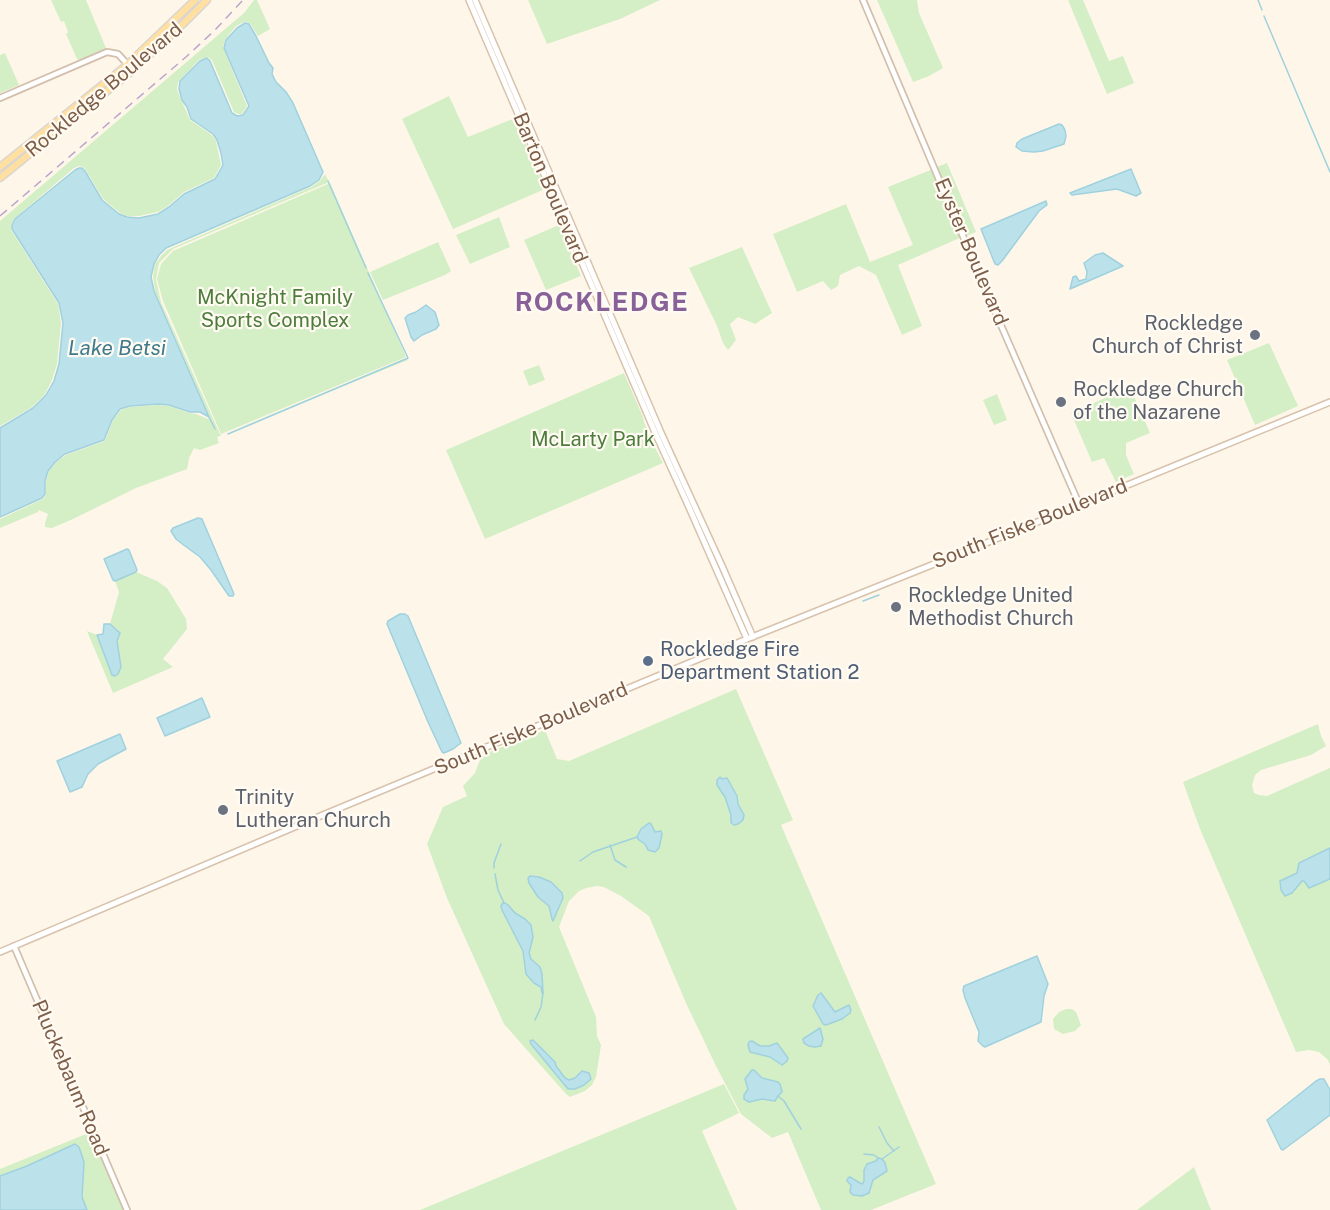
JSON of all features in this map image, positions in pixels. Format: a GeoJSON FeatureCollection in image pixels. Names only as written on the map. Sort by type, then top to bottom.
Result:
{"type":"FeatureCollection","features":[{"type":"Feature","properties":{"kind":"main road","name":"Rockledge Boulevard"},"geometry":{"type":"LineString","coordinates":[[0,167],[127,65],[195,0]]}},
{"type":"Feature","properties":{"kind":"main road","name":"Rockledge Boulevard"},"geometry":{"type":"LineString","coordinates":[[0,178],[132,71],[207,0]]}},
{"type":"Feature","properties":{"kind":"main road","name":"Barton Boulevard"},"geometry":{"type":"LineString","coordinates":[[469,0],[725,590],[750,638]]}},
{"type":"Feature","properties":{"kind":"main road","name":"Barton Boulevard"},"geometry":{"type":"LineString","coordinates":[[475,0],[579,249]]}},
{"type":"Feature","properties":{"kind":"main road"},"geometry":{"type":"LineString","coordinates":[[183,24],[189,6]]}},
{"type":"Feature","properties":{"kind":"main road"},"geometry":{"type":"LineString","coordinates":[[176,31],[179,16]]}},
{"type":"Feature","properties":{"kind":"main road"},"geometry":{"type":"LineString","coordinates":[[485,36],[493,50],[498,52]]}},
{"type":"Feature","properties":{"kind":"main road"},"geometry":{"type":"LineString","coordinates":[[54,134],[54,128],[59,120]]}},
{"type":"Feature","properties":{"kind":"main road"},"geometry":{"type":"LineString","coordinates":[[521,121],[530,129]]}},
{"type":"Feature","properties":{"kind":"main road"},"geometry":{"type":"LineString","coordinates":[[39,146],[47,130]]}},
{"type":"Feature","properties":{"kind":"main road"},"geometry":{"type":"LineString","coordinates":[[529,140],[542,157]]}},
{"type":"Feature","properties":{"kind":"main road","name":"Barton Boulevard"},"geometry":{"type":"LineString","coordinates":[[621,346],[735,596],[750,638]]}},
{"type":"Feature","properties":{"kind":"main road","name":"South Fiske Boulevard"},"geometry":{"type":"LineString","coordinates":[[0,952],[750,638],[1330,402]]}},
{"type":"Feature","properties":{"kind":"main road"},"geometry":{"type":"LineString","coordinates":[[725,590],[735,596]]}},
{"type":"Feature","properties":{"kind":"street","name":"Eyster Boulevard"},"geometry":{"type":"LineString","coordinates":[[863,0],[1079,504]]}},
{"type":"Feature","properties":{"kind":"street"},"geometry":{"type":"LineString","coordinates":[[0,98],[107,52],[117,54],[132,71]]}},
{"type":"Feature","properties":{"kind":"street","name":"Pluckebaum Road"},"geometry":{"type":"LineString","coordinates":[[14,946],[127,1210]]}},
{"type":"Feature","properties":{"kind":"green space"},"geometry":{"type":"Polygon","coordinates":[[[51,0],[86,0],[106,48],[80,60],[77,59],[66,34],[68,32],[64,21],[61,22],[51,0]]]}},
{"type":"Feature","properties":{"kind":"green space"},"geometry":{"type":"Polygon","coordinates":[[[254,0],[257,0],[270,29],[258,36],[250,23],[244,22],[236,26],[225,40],[223,47],[247,106],[242,114],[234,112],[212,60],[208,57],[199,60],[178,82],[177,90],[190,120],[212,135],[216,141],[221,165],[214,178],[184,192],[158,212],[127,216],[103,199],[86,170],[79,166],[14,219],[11,230],[58,304],[61,323],[57,364],[45,394],[32,407],[0,426],[0,221],[244,13],[254,0]]]}},
{"type":"Feature","properties":{"kind":"green space"},"geometry":{"type":"Polygon","coordinates":[[[528,0],[660,0],[620,19],[547,44],[528,0]]]}},
{"type":"Feature","properties":{"kind":"green space"},"geometry":{"type":"Polygon","coordinates":[[[877,0],[917,0],[919,13],[943,68],[913,82],[877,0]]]}},
{"type":"Feature","properties":{"kind":"green space"},"geometry":{"type":"Polygon","coordinates":[[[1068,0],[1083,0],[1109,61],[1123,56],[1134,83],[1107,94],[1068,0]]]}},
{"type":"Feature","properties":{"kind":"green space"},"geometry":{"type":"Polygon","coordinates":[[[5,53],[19,85],[0,93],[0,55],[5,53]]]}},
{"type":"Feature","properties":{"kind":"green space"},"geometry":{"type":"Polygon","coordinates":[[[449,96],[468,137],[515,118],[545,189],[453,229],[402,119],[449,96]]]}},
{"type":"Feature","properties":{"kind":"green space"},"geometry":{"type":"Polygon","coordinates":[[[947,163],[976,232],[966,236],[937,167],[947,163]]]}},
{"type":"Feature","properties":{"kind":"green space"},"geometry":{"type":"Polygon","coordinates":[[[933,169],[962,237],[898,265],[922,326],[902,335],[876,275],[859,266],[840,275],[838,286],[831,290],[823,281],[797,292],[773,234],[846,204],[870,262],[913,245],[888,187],[933,169]]]}},
{"type":"Feature","properties":{"kind":"green space"},"geometry":{"type":"Polygon","coordinates":[[[325,174],[329,182],[173,249],[159,263],[156,280],[161,302],[222,435],[217,437],[219,443],[200,450],[194,448],[187,469],[136,488],[52,528],[45,527],[48,514],[39,510],[0,528],[0,519],[43,499],[46,495],[49,471],[56,462],[66,455],[105,441],[113,420],[121,410],[158,405],[210,418],[155,291],[153,276],[155,264],[167,250],[311,187],[325,174]]]}},
{"type":"Feature","properties":{"kind":"green space","name":"McKnight Family Sports Complex"},"geometry":{"type":"Polygon","coordinates":[[[330,183],[406,357],[221,434],[163,301],[157,279],[161,264],[173,251],[330,183]]]}},
{"type":"Feature","properties":{"kind":"green space"},"geometry":{"type":"Polygon","coordinates":[[[499,217],[510,247],[470,264],[456,235],[499,217]]]}},
{"type":"Feature","properties":{"kind":"green space"},"geometry":{"type":"Polygon","coordinates":[[[559,225],[581,276],[546,290],[524,240],[559,225]]]}},
{"type":"Feature","properties":{"kind":"green space"},"geometry":{"type":"Polygon","coordinates":[[[438,242],[451,271],[383,300],[370,272],[438,242]]]}},
{"type":"Feature","properties":{"kind":"green space"},"geometry":{"type":"Polygon","coordinates":[[[742,247],[772,313],[755,324],[738,317],[730,324],[736,340],[728,350],[689,268],[742,247]]]}},
{"type":"Feature","properties":{"kind":"green space"},"geometry":{"type":"Polygon","coordinates":[[[1269,343],[1298,406],[1255,425],[1227,360],[1269,343]]]}},
{"type":"Feature","properties":{"kind":"green space"},"geometry":{"type":"Polygon","coordinates":[[[407,358],[408,360],[223,434],[407,358]]]}},
{"type":"Feature","properties":{"kind":"green space"},"geometry":{"type":"Polygon","coordinates":[[[539,365],[545,380],[529,386],[523,371],[539,365]]]}},
{"type":"Feature","properties":{"kind":"green space","name":"McLarty Park"},"geometry":{"type":"Polygon","coordinates":[[[624,373],[663,463],[485,539],[446,450],[624,373]]]}},
{"type":"Feature","properties":{"kind":"green space"},"geometry":{"type":"Polygon","coordinates":[[[1130,387],[1150,433],[1126,443],[1126,455],[1134,474],[1116,482],[1104,458],[1092,462],[1071,413],[1130,387]]]}},
{"type":"Feature","properties":{"kind":"green space"},"geometry":{"type":"Polygon","coordinates":[[[997,394],[1007,420],[994,425],[983,400],[997,394]]]}},
{"type":"Feature","properties":{"kind":"green space"},"geometry":{"type":"Polygon","coordinates":[[[136,572],[167,588],[186,619],[187,629],[163,659],[173,667],[113,693],[87,631],[97,635],[121,667],[117,641],[118,630],[110,624],[119,592],[115,581],[136,572]]]}},
{"type":"Feature","properties":{"kind":"green space"},"geometry":{"type":"Polygon","coordinates":[[[736,689],[793,820],[781,825],[936,1184],[871,1210],[821,1210],[788,1132],[772,1138],[741,1114],[686,1003],[649,916],[604,887],[597,886],[579,891],[569,901],[559,927],[596,1017],[597,1036],[601,1045],[596,1077],[592,1085],[585,1091],[570,1097],[566,1094],[504,1024],[447,898],[427,844],[443,807],[467,796],[463,786],[475,773],[482,755],[545,730],[557,759],[569,761],[736,689]]]}},
{"type":"Feature","properties":{"kind":"green space"},"geometry":{"type":"Polygon","coordinates":[[[1318,724],[1326,746],[1311,755],[1261,770],[1255,775],[1252,785],[1254,793],[1267,796],[1330,768],[1330,848],[1299,862],[1297,873],[1309,888],[1330,879],[1330,1065],[1319,1052],[1309,1050],[1296,1052],[1200,829],[1183,782],[1318,724]]]}},
{"type":"Feature","properties":{"kind":"green space"},"geometry":{"type":"Polygon","coordinates":[[[1066,1009],[1076,1012],[1081,1025],[1075,1031],[1063,1034],[1054,1029],[1053,1019],[1059,1012],[1066,1009]]]}},
{"type":"Feature","properties":{"kind":"green space"},"geometry":{"type":"Polygon","coordinates":[[[724,1084],[739,1113],[702,1131],[737,1210],[420,1210],[724,1084]]]}},
{"type":"Feature","properties":{"kind":"green space"},"geometry":{"type":"Polygon","coordinates":[[[91,1132],[125,1210],[87,1210],[82,1197],[84,1172],[75,1144],[0,1176],[0,1169],[91,1132]]]}},
{"type":"Feature","properties":{"kind":"green space"},"geometry":{"type":"Polygon","coordinates":[[[1194,1167],[1211,1210],[1137,1210],[1194,1167]]]}},
{"type":"Feature","properties":{"kind":"water","name":"Lake Betsi"},"geometry":{"type":"Polygon","coordinates":[[[245,23],[249,24],[273,68],[272,74],[276,82],[293,103],[323,172],[319,180],[310,186],[166,248],[154,264],[151,277],[154,291],[209,417],[200,412],[190,412],[158,404],[120,409],[112,420],[104,440],[65,454],[55,462],[48,471],[45,494],[42,498],[0,517],[0,428],[33,408],[46,395],[54,381],[59,364],[63,323],[59,303],[12,229],[12,225],[15,219],[79,168],[85,171],[102,200],[119,214],[139,218],[158,214],[184,194],[215,179],[223,165],[217,140],[213,134],[191,119],[182,100],[179,89],[180,81],[200,61],[207,58],[232,113],[237,116],[243,115],[249,106],[224,48],[226,40],[245,23]]]}},
{"type":"Feature","properties":{"kind":"water"},"geometry":{"type":"Polygon","coordinates":[[[1059,124],[1065,130],[1064,144],[1034,152],[1022,151],[1016,147],[1022,139],[1059,124]]]}},
{"type":"Feature","properties":{"kind":"water"},"geometry":{"type":"Polygon","coordinates":[[[1131,169],[1141,193],[1136,196],[1117,189],[1072,195],[1070,193],[1131,169]]]}},
{"type":"Feature","properties":{"kind":"water"},"geometry":{"type":"Polygon","coordinates":[[[1046,201],[1047,205],[1039,211],[1002,261],[998,265],[995,264],[981,229],[1046,201]]]}},
{"type":"Feature","properties":{"kind":"water"},"geometry":{"type":"Polygon","coordinates":[[[1103,253],[1123,266],[1070,289],[1073,277],[1076,276],[1079,281],[1086,279],[1087,272],[1084,263],[1095,255],[1103,253]]]}},
{"type":"Feature","properties":{"kind":"water"},"geometry":{"type":"Polygon","coordinates":[[[426,305],[435,312],[439,325],[414,341],[405,318],[426,305]]]}},
{"type":"Feature","properties":{"kind":"water"},"geometry":{"type":"Polygon","coordinates":[[[198,518],[202,519],[233,596],[229,596],[200,557],[176,539],[171,531],[173,528],[198,518]]]}},
{"type":"Feature","properties":{"kind":"water"},"geometry":{"type":"Polygon","coordinates":[[[127,549],[137,570],[115,581],[104,559],[127,549]]]}},
{"type":"Feature","properties":{"kind":"water"},"geometry":{"type":"Polygon","coordinates":[[[400,614],[408,616],[461,743],[444,753],[428,722],[387,624],[400,614]]]}},
{"type":"Feature","properties":{"kind":"water"},"geometry":{"type":"Polygon","coordinates":[[[104,624],[110,624],[120,633],[117,641],[121,667],[115,676],[112,675],[97,635],[103,634],[104,624]]]}},
{"type":"Feature","properties":{"kind":"water"},"geometry":{"type":"Polygon","coordinates":[[[202,698],[210,717],[165,736],[157,718],[202,698]]]}},
{"type":"Feature","properties":{"kind":"water"},"geometry":{"type":"Polygon","coordinates":[[[120,734],[126,749],[98,764],[88,774],[82,787],[70,792],[57,761],[120,734]]]}},
{"type":"Feature","properties":{"kind":"water"},"geometry":{"type":"Polygon","coordinates":[[[720,777],[727,778],[737,796],[738,804],[744,815],[743,820],[738,824],[731,823],[725,797],[717,785],[720,777]]]}},
{"type":"Feature","properties":{"kind":"water"},"geometry":{"type":"Polygon","coordinates":[[[649,823],[655,832],[661,831],[662,834],[659,848],[655,852],[648,850],[637,837],[641,829],[649,823]]]}},
{"type":"Feature","properties":{"kind":"water"},"geometry":{"type":"Polygon","coordinates":[[[1330,848],[1330,879],[1309,888],[1302,881],[1292,893],[1285,896],[1281,890],[1280,881],[1297,873],[1299,863],[1330,848]]]}},
{"type":"Feature","properties":{"kind":"water"},"geometry":{"type":"Polygon","coordinates":[[[530,876],[551,882],[562,893],[563,898],[553,921],[549,906],[538,897],[529,883],[530,876]]]}},
{"type":"Feature","properties":{"kind":"water"},"geometry":{"type":"Polygon","coordinates":[[[503,903],[531,925],[533,937],[529,953],[531,959],[540,967],[543,993],[541,987],[526,974],[523,951],[502,910],[503,903]]]}},
{"type":"Feature","properties":{"kind":"water"},"geometry":{"type":"Polygon","coordinates":[[[1037,956],[1048,984],[1041,1022],[983,1046],[978,1041],[979,1032],[965,998],[964,986],[1037,956]]]}},
{"type":"Feature","properties":{"kind":"water"},"geometry":{"type":"Polygon","coordinates":[[[821,993],[835,1012],[849,1005],[850,1013],[842,1019],[823,1024],[813,1006],[821,993]]]}},
{"type":"Feature","properties":{"kind":"water"},"geometry":{"type":"Polygon","coordinates":[[[820,1028],[823,1039],[821,1046],[809,1046],[804,1043],[803,1039],[820,1028]]]}},
{"type":"Feature","properties":{"kind":"water"},"geometry":{"type":"Polygon","coordinates":[[[533,1040],[555,1062],[565,1078],[569,1080],[575,1078],[582,1071],[589,1073],[591,1079],[575,1089],[568,1089],[531,1044],[530,1041],[533,1040]]]}},
{"type":"Feature","properties":{"kind":"water"},"geometry":{"type":"Polygon","coordinates":[[[752,1041],[760,1046],[777,1043],[788,1058],[787,1061],[782,1065],[770,1057],[750,1052],[748,1045],[752,1041]]]}},
{"type":"Feature","properties":{"kind":"water"},"geometry":{"type":"Polygon","coordinates":[[[752,1070],[762,1078],[780,1084],[782,1092],[775,1101],[762,1099],[749,1102],[744,1099],[748,1089],[745,1079],[752,1070]]]}},
{"type":"Feature","properties":{"kind":"water"},"geometry":{"type":"Polygon","coordinates":[[[1320,1079],[1324,1079],[1330,1090],[1330,1115],[1283,1150],[1281,1149],[1267,1120],[1320,1079]]]}},
{"type":"Feature","properties":{"kind":"water"},"geometry":{"type":"Polygon","coordinates":[[[75,1144],[79,1147],[84,1162],[82,1197],[87,1210],[0,1210],[0,1176],[75,1144]]]}},
{"type":"Feature","properties":{"kind":"water"},"geometry":{"type":"Polygon","coordinates":[[[878,1158],[885,1163],[887,1171],[873,1180],[869,1193],[862,1196],[853,1195],[850,1192],[851,1185],[847,1181],[848,1178],[862,1184],[867,1164],[878,1158]]]}},
{"type":"Feature","properties":{"kind":"waterway"},"geometry":{"type":"LineString","coordinates":[[1258,0],[1262,10]]}},
{"type":"Feature","properties":{"kind":"waterway"},"geometry":{"type":"LineString","coordinates":[[1264,16],[1330,172]]}},
{"type":"Feature","properties":{"kind":"waterway"},"geometry":{"type":"LineString","coordinates":[[328,181],[366,268]]}},
{"type":"Feature","properties":{"kind":"waterway"},"geometry":{"type":"LineString","coordinates":[[228,434],[408,358],[368,273]]}},
{"type":"Feature","properties":{"kind":"waterway"},"geometry":{"type":"LineString","coordinates":[[209,417],[215,429]]}},
{"type":"Feature","properties":{"kind":"waterway"},"geometry":{"type":"LineString","coordinates":[[863,601],[879,595]]}},
{"type":"Feature","properties":{"kind":"waterway"},"geometry":{"type":"LineString","coordinates":[[580,861],[593,852],[637,837]]}},
{"type":"Feature","properties":{"kind":"waterway"},"geometry":{"type":"LineString","coordinates":[[494,868],[501,844]]}},
{"type":"Feature","properties":{"kind":"waterway"},"geometry":{"type":"LineString","coordinates":[[610,845],[615,860],[626,867]]}},
{"type":"Feature","properties":{"kind":"waterway"},"geometry":{"type":"LineString","coordinates":[[495,874],[498,890],[504,903]]}},
{"type":"Feature","properties":{"kind":"waterway"},"geometry":{"type":"LineString","coordinates":[[535,1020],[541,1007],[543,993]]}},
{"type":"Feature","properties":{"kind":"waterway"},"geometry":{"type":"LineString","coordinates":[[778,1096],[784,1101],[801,1129]]}},
{"type":"Feature","properties":{"kind":"waterway"},"geometry":{"type":"LineString","coordinates":[[879,1127],[894,1151]]}},
{"type":"Feature","properties":{"kind":"waterway"},"geometry":{"type":"LineString","coordinates":[[882,1159],[899,1147]]}},
{"type":"Feature","properties":{"kind":"waterway"},"geometry":{"type":"LineString","coordinates":[[864,1154],[878,1158]]}},
{"type":"Feature","properties":{"kind":"railway"},"geometry":{"type":"LineString","coordinates":[[0,216],[186,57],[243,0]]}},
{"type":"Feature","properties":{"kind":"place","name":"Rockledge Church of Christ"},"geometry":{"type":"Point","coordinates":[1255,335]}},
{"type":"Feature","properties":{"kind":"place","name":"Rockledge Church of the Nazarene"},"geometry":{"type":"Point","coordinates":[1061,402]}},
{"type":"Feature","properties":{"kind":"place","name":"Rockledge United Methodist Church"},"geometry":{"type":"Point","coordinates":[896,607]}},
{"type":"Feature","properties":{"kind":"place","name":"Rockledge Fire Department Station 2"},"geometry":{"type":"Point","coordinates":[648,661]}},
{"type":"Feature","properties":{"kind":"place","name":"Trinity Lutheran Church"},"geometry":{"type":"Point","coordinates":[223,810]}},
{"type":"Feature","properties":{"kind":"district","name":"ROCKLEDGE"},"geometry":{"type":"Point","coordinates":[602,303]}}]}
